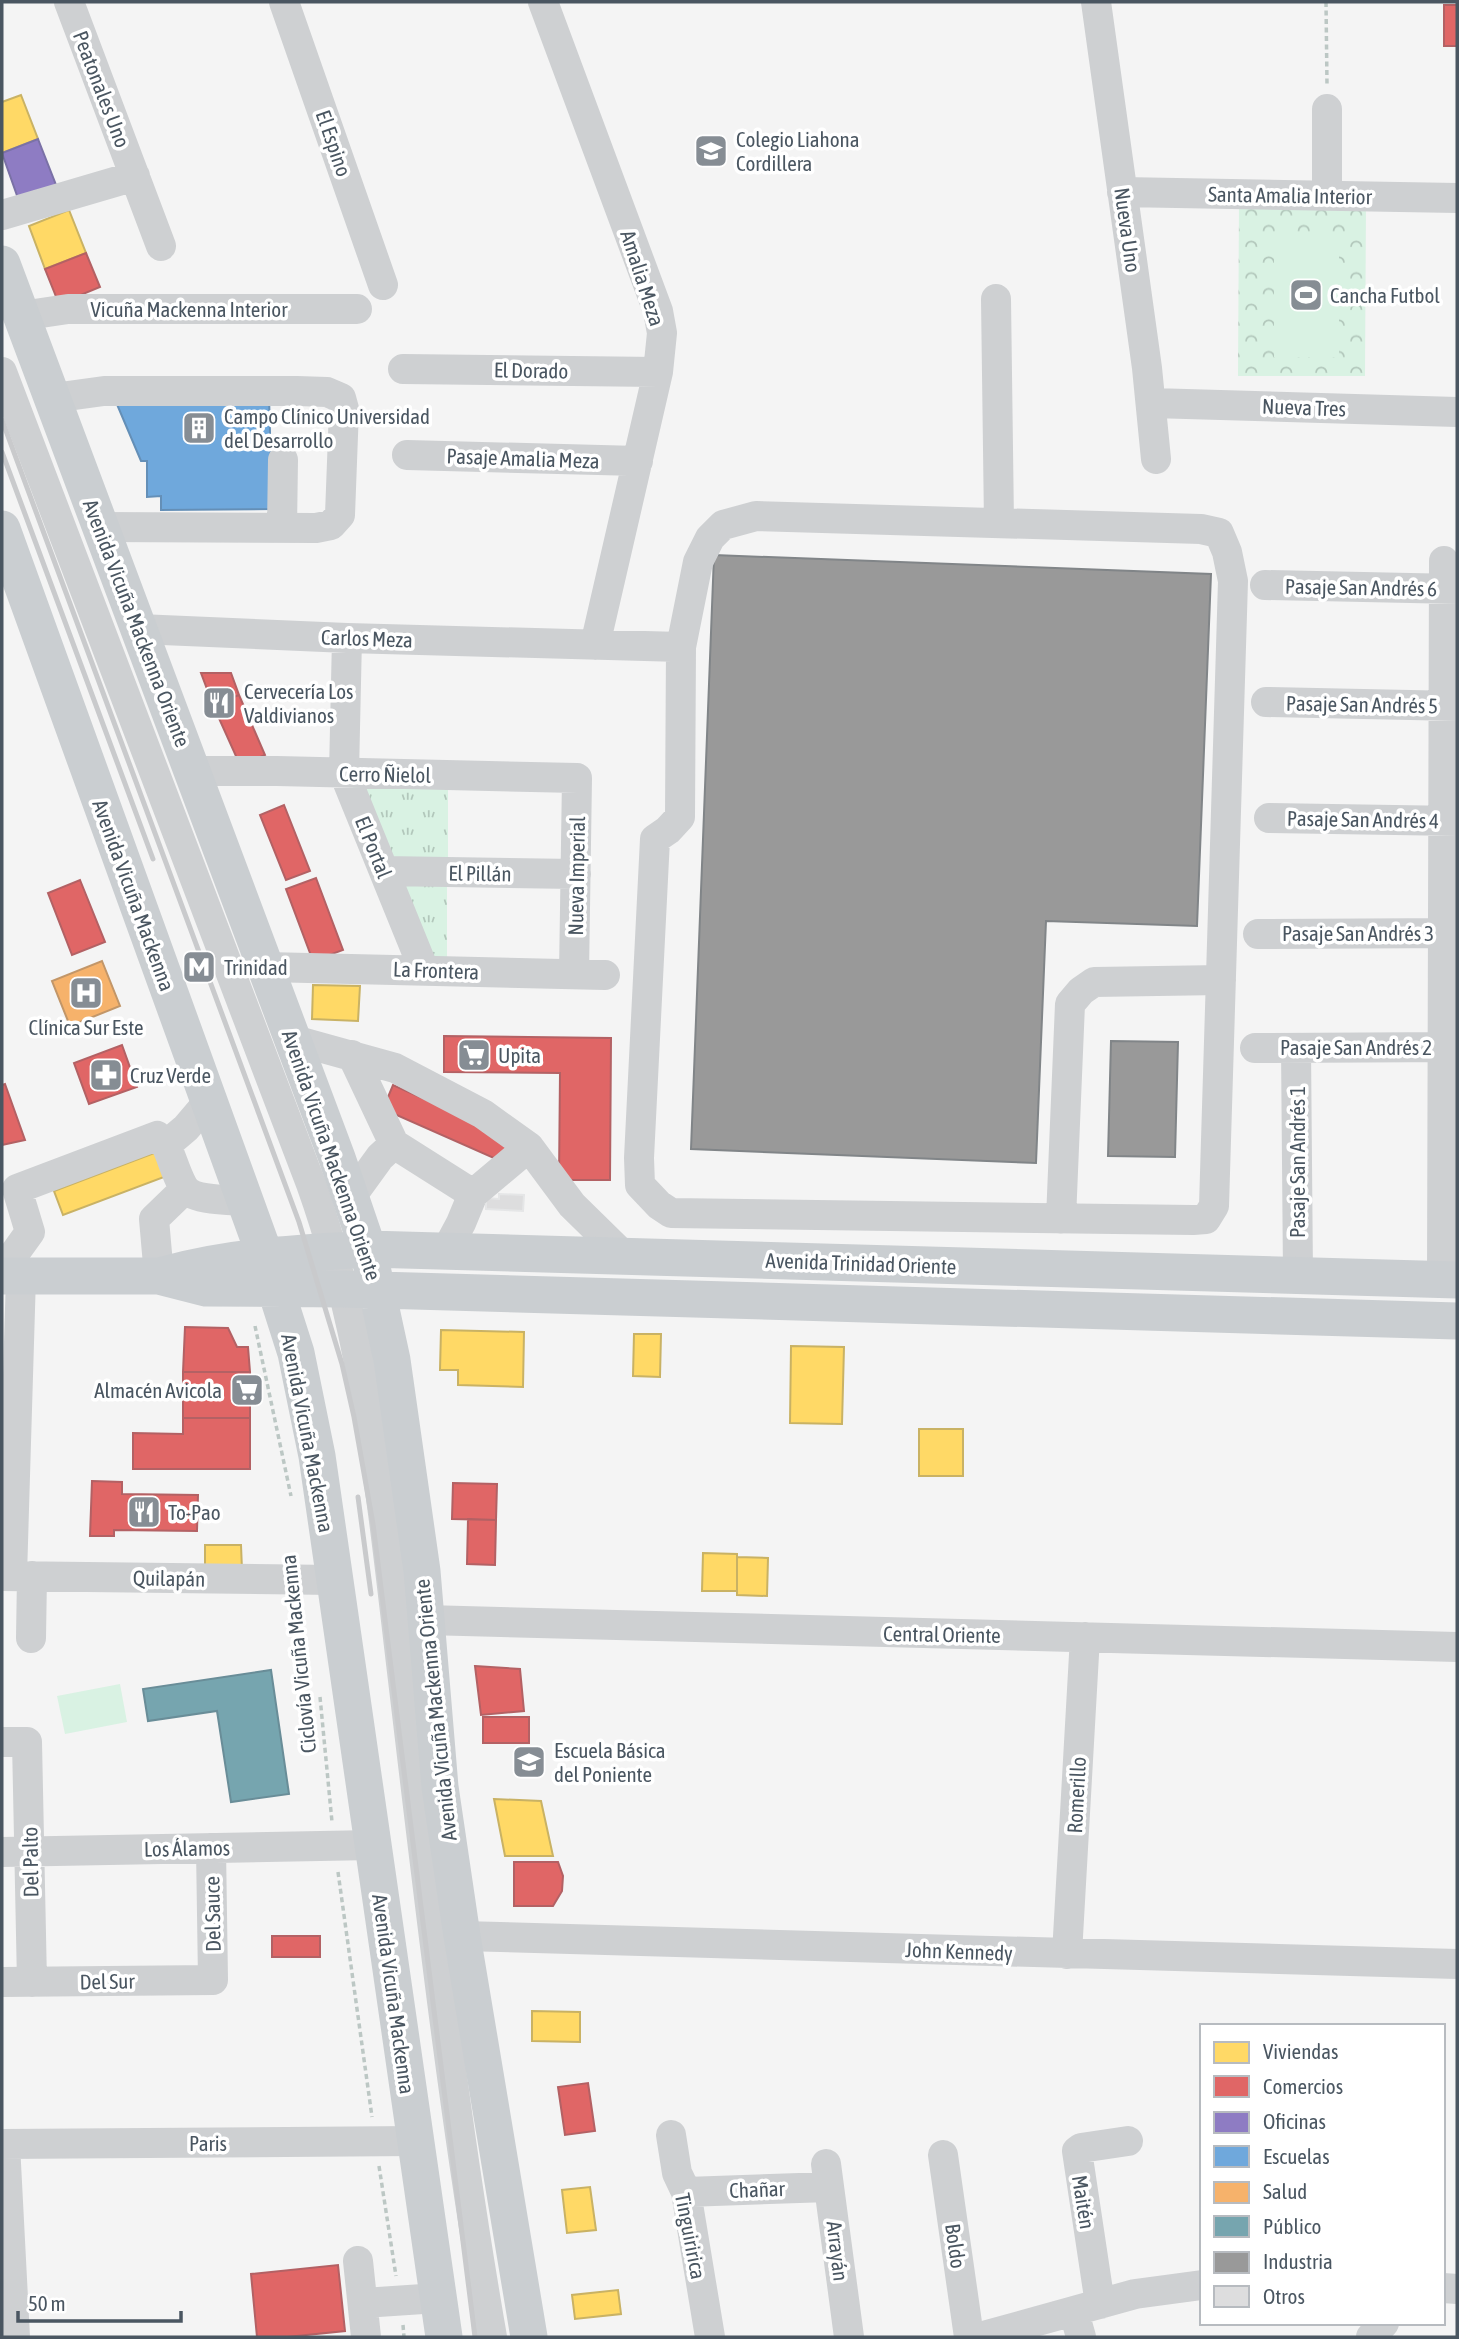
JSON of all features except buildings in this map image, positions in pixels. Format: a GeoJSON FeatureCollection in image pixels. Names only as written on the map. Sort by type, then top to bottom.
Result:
{"type":"FeatureCollection","features":[{"type":"Feature","properties":{"kind":"main road","name":"Avenida Vicuña Mackenna Oriente"},"geometry":{"type":"LineString","coordinates":[[2,264],[351,1197],[351,1250],[361,1290],[392,1360],[426,1620],[440,1787],[529,2337]]}},
{"type":"Feature","properties":{"kind":"main road","name":"Avenida Vicuña Mackenna"},"geometry":{"type":"LineString","coordinates":[[2,529],[245,1201],[262,1278],[296,1353],[308,1407],[335,1580],[444,2337]]}},
{"type":"Feature","properties":{"kind":"main road","name":"Avenida Trinidad Oriente"},"geometry":{"type":"LineString","coordinates":[[262,1278],[351,1250],[1450,1280]]}},
{"type":"Feature","properties":{"kind":"main road"},"geometry":{"type":"LineString","coordinates":[[8,1275],[159,1276],[206,1288],[262,1278]]}},
{"type":"Feature","properties":{"kind":"main road","name":"Avenida Trinidad Oriente"},"geometry":{"type":"LineString","coordinates":[[262,1278],[361,1290],[1457,1321]]}},
{"type":"Feature","properties":{"kind":"street","name":"Peatonales Uno"},"geometry":{"type":"LineString","coordinates":[[69,2],[161,246]]}},
{"type":"Feature","properties":{"kind":"street","name":"El Espino"},"geometry":{"type":"LineString","coordinates":[[284,2],[383,285]]}},
{"type":"Feature","properties":{"kind":"street","name":"Amalia Meza"},"geometry":{"type":"LineString","coordinates":[[543,2],[659,311],[662,333],[659,372],[595,645]]}},
{"type":"Feature","properties":{"kind":"street","name":"Nueva Uno"},"geometry":{"type":"LineString","coordinates":[[1096,2],[1152,403],[1156,458]]}},
{"type":"Feature","properties":{"kind":"street"},"geometry":{"type":"LineString","coordinates":[[1326,195],[1327,108]]}},
{"type":"Feature","properties":{"kind":"street","name":"Peatonales Uno"},"geometry":{"type":"LineString","coordinates":[[2,215],[135,176]]}},
{"type":"Feature","properties":{"kind":"street","name":"Santa Amalia Interior"},"geometry":{"type":"LineString","coordinates":[[1122,192],[1457,198]]}},
{"type":"Feature","properties":{"kind":"street"},"geometry":{"type":"LineString","coordinates":[[996,299],[999,523]]}},
{"type":"Feature","properties":{"kind":"street","name":"Vicuña Mackenna Interior"},"geometry":{"type":"LineString","coordinates":[[21,316],[68,309],[357,309]]}},
{"type":"Feature","properties":{"kind":"street","name":"El Dorado"},"geometry":{"type":"LineString","coordinates":[[403,369],[659,372]]}},
{"type":"Feature","properties":{"kind":"street"},"geometry":{"type":"LineString","coordinates":[[2,372],[311,1184],[351,1250]]}},
{"type":"Feature","properties":{"kind":"street"},"geometry":{"type":"LineString","coordinates":[[53,398],[117,391],[297,391],[327,392],[341,398],[344,409],[340,515],[331,525],[316,528],[101,527]]}},
{"type":"Feature","properties":{"kind":"street","name":"Nueva Tres"},"geometry":{"type":"LineString","coordinates":[[1152,403],[1457,412]]}},
{"type":"Feature","properties":{"kind":"street","name":"Pasaje Amalia Meza"},"geometry":{"type":"LineString","coordinates":[[407,455],[638,461]]}},
{"type":"Feature","properties":{"kind":"street"},"geometry":{"type":"LineString","coordinates":[[282,528],[283,460]]}},
{"type":"Feature","properties":{"kind":"street"},"geometry":{"type":"LineString","coordinates":[[756,516],[1201,529],[1219,533],[1227,552],[1233,581],[1214,1206],[1206,1219],[671,1213],[659,1205],[640,1185],[639,1158],[655,839],[680,817],[681,646],[698,562],[710,538],[723,525],[756,516]]}},
{"type":"Feature","properties":{"kind":"street"},"geometry":{"type":"LineString","coordinates":[[1448,579],[1450,1280]]}},
{"type":"Feature","properties":{"kind":"street","name":"Pasaje San Andrés 6"},"geometry":{"type":"LineString","coordinates":[[1265,585],[1448,579]]}},
{"type":"Feature","properties":{"kind":"street","name":"Carlos Meza"},"geometry":{"type":"LineString","coordinates":[[139,629],[347,638],[681,646]]}},
{"type":"Feature","properties":{"kind":"street","name":"El Portal"},"geometry":{"type":"LineString","coordinates":[[347,638],[344,773],[424,970]]}},
{"type":"Feature","properties":{"kind":"street","name":"Pasaje San Andrés 5"},"geometry":{"type":"LineString","coordinates":[[1266,702],[1450,706]]}},
{"type":"Feature","properties":{"kind":"street","name":"Cerro Ñielol"},"geometry":{"type":"LineString","coordinates":[[192,771],[577,778]]}},
{"type":"Feature","properties":{"kind":"street","name":"Nueva Imperial"},"geometry":{"type":"LineString","coordinates":[[574,974],[577,778]]}},
{"type":"Feature","properties":{"kind":"street","name":"Pasaje San Andrés 4"},"geometry":{"type":"LineString","coordinates":[[1269,818],[1450,821]]}},
{"type":"Feature","properties":{"kind":"street","name":"El Pillán"},"geometry":{"type":"LineString","coordinates":[[384,871],[576,874]]}},
{"type":"Feature","properties":{"kind":"street","name":"Pasaje San Andrés 3"},"geometry":{"type":"LineString","coordinates":[[1258,934],[1450,933]]}},
{"type":"Feature","properties":{"kind":"street","name":"La Frontera"},"geometry":{"type":"LineString","coordinates":[[266,967],[605,975]]}},
{"type":"Feature","properties":{"kind":"street"},"geometry":{"type":"LineString","coordinates":[[1061,1219],[1070,1004],[1081,991],[1094,982],[1221,980]]}},
{"type":"Feature","properties":{"kind":"street"},"geometry":{"type":"LineString","coordinates":[[294,1040],[395,1068],[483,1114],[529,1147],[572,1205],[624,1256]]}},
{"type":"Feature","properties":{"kind":"street","name":"Pasaje San Andrés 2"},"geometry":{"type":"LineString","coordinates":[[1255,1048],[1450,1047]]}},
{"type":"Feature","properties":{"kind":"street","name":"Pasaje San Andrés 1"},"geometry":{"type":"LineString","coordinates":[[1296,1048],[1298,1275]]}},
{"type":"Feature","properties":{"kind":"street"},"geometry":{"type":"LineString","coordinates":[[352,1055],[394,1144],[473,1194]]}},
{"type":"Feature","properties":{"kind":"street"},"geometry":{"type":"LineString","coordinates":[[166,1145],[186,1128],[209,1101]]}},
{"type":"Feature","properties":{"kind":"street"},"geometry":{"type":"LineString","coordinates":[[31,1638],[15,1576],[9,1423],[8,1275],[30,1232],[17,1189],[157,1136],[166,1145],[184,1189],[193,1195],[210,1199],[245,1201]]}},
{"type":"Feature","properties":{"kind":"street"},"geometry":{"type":"LineString","coordinates":[[351,1197],[380,1157],[394,1144]]}},
{"type":"Feature","properties":{"kind":"street"},"geometry":{"type":"LineString","coordinates":[[446,1251],[473,1194],[529,1147]]}},
{"type":"Feature","properties":{"kind":"street"},"geometry":{"type":"LineString","coordinates":[[159,1276],[154,1219],[184,1189]]}},
{"type":"Feature","properties":{"kind":"street"},"geometry":{"type":"LineString","coordinates":[[361,1290],[362,1381],[382,1505],[458,2128],[492,2337]]}},
{"type":"Feature","properties":{"kind":"street","name":"Quilapán"},"geometry":{"type":"LineString","coordinates":[[15,1576],[335,1580]]}},
{"type":"Feature","properties":{"kind":"street","name":"Central Oriente"},"geometry":{"type":"LineString","coordinates":[[426,1620],[1457,1647]]}},
{"type":"Feature","properties":{"kind":"street","name":"Romerillo"},"geometry":{"type":"LineString","coordinates":[[1066,1954],[1085,1637]]}},
{"type":"Feature","properties":{"kind":"street","name":"Del Palto"},"geometry":{"type":"LineString","coordinates":[[15,1742],[16,1852],[32,1982]]}},
{"type":"Feature","properties":{"kind":"street","name":"Los Álamos"},"geometry":{"type":"LineString","coordinates":[[16,1852],[373,1845]]}},
{"type":"Feature","properties":{"kind":"street","name":"Del Sauce"},"geometry":{"type":"LineString","coordinates":[[211,1848],[213,1980]]}},
{"type":"Feature","properties":{"kind":"street","name":"John Kennedy"},"geometry":{"type":"LineString","coordinates":[[462,1936],[1457,1964]]}},
{"type":"Feature","properties":{"kind":"street","name":"Del Sur"},"geometry":{"type":"LineString","coordinates":[[2,1982],[213,1980]]}},
{"type":"Feature","properties":{"kind":"street","name":"Tinguiririca"},"geometry":{"type":"LineString","coordinates":[[671,2135],[677,2173],[686,2192],[710,2337]]}},
{"type":"Feature","properties":{"kind":"street","name":"Paris"},"geometry":{"type":"LineString","coordinates":[[3,2144],[415,2140]]}},
{"type":"Feature","properties":{"kind":"street","name":"Maitén"},"geometry":{"type":"LineString","coordinates":[[1085,2318],[1077,2151],[1081,2148],[1128,2141]]}},
{"type":"Feature","properties":{"kind":"street"},"geometry":{"type":"LineString","coordinates":[[3,2144],[15,2337]]}},
{"type":"Feature","properties":{"kind":"street","name":"Boldo"},"geometry":{"type":"LineString","coordinates":[[943,2155],[969,2337]]}},
{"type":"Feature","properties":{"kind":"street","name":"Chañar"},"geometry":{"type":"LineString","coordinates":[[686,2192],[828,2175]]}},
{"type":"Feature","properties":{"kind":"street","name":"Arrayán"},"geometry":{"type":"LineString","coordinates":[[828,2175],[849,2337]]}},
{"type":"Feature","properties":{"kind":"street"},"geometry":{"type":"LineString","coordinates":[[358,2261],[366,2337]]}},
{"type":"Feature","properties":{"kind":"street"},"geometry":{"type":"LineString","coordinates":[[980,2337],[1085,2318],[1135,2294],[1200,2285]]}},
{"type":"Feature","properties":{"kind":"street"},"geometry":{"type":"LineString","coordinates":[[363,2303],[438,2298]]}},
{"type":"Feature","properties":{"kind":"path"},"geometry":{"type":"LineString","coordinates":[[1326,2],[1327,108]]}},
{"type":"Feature","properties":{"kind":"path"},"geometry":{"type":"LineString","coordinates":[[262,1278],[253,1318],[293,1501]]}},
{"type":"Feature","properties":{"kind":"path","name":"Ciclovía Vicuña Mackenna"},"geometry":{"type":"LineString","coordinates":[[320,1696],[334,1846],[404,2337]]}},
{"type":"Feature","properties":{"kind":"green space"},"geometry":{"type":"Polygon","coordinates":[[[1239,204],[1366,205],[1365,376],[1238,376],[1239,204]]]}},
{"type":"Feature","properties":{"kind":"green space","name":"Cancha Futbol"},"geometry":{"type":"Polygon","coordinates":[[[1274,234],[1339,234],[1339,357],[1274,357],[1274,234]]]}},
{"type":"Feature","properties":{"kind":"green space"},"geometry":{"type":"Polygon","coordinates":[[[448,783],[448,860],[382,860],[352,785],[448,783]]]}},
{"type":"Feature","properties":{"kind":"green space"},"geometry":{"type":"Polygon","coordinates":[[[387,881],[447,881],[447,960],[418,960],[387,881]]]}},
{"type":"Feature","properties":{"kind":"green space"},"geometry":{"type":"Polygon","coordinates":[[[120,1684],[127,1722],[65,1734],[57,1696],[120,1684]]]}},
{"type":"Feature","properties":{"kind":"railway"},"geometry":{"type":"LineString","coordinates":[[2,420],[299,1222],[342,1364],[373,1524],[475,2337]]}},
{"type":"Feature","properties":{"kind":"railway"},"geometry":{"type":"LineString","coordinates":[[2,452],[153,859]]}},
{"type":"Feature","properties":{"kind":"railway"},"geometry":{"type":"LineString","coordinates":[[358,1497],[371,1594]]}},
{"type":"Feature","properties":{"kind":"place","name":"Colegio Liahona Cordillera"},"geometry":{"type":"Point","coordinates":[711,151]}},
{"type":"Feature","properties":{"kind":"place","name":"Cancha Futbol"},"geometry":{"type":"Point","coordinates":[1306,295]}},
{"type":"Feature","properties":{"kind":"place","name":"Campo Clínico Universidad del Desarrollo"},"geometry":{"type":"Point","coordinates":[199,428]}},
{"type":"Feature","properties":{"kind":"place","name":"Cervecería Los Valdivianos"},"geometry":{"type":"Point","coordinates":[219,703]}},
{"type":"Feature","properties":{"kind":"place","name":"Trinidad"},"geometry":{"type":"Point","coordinates":[199,967]}},
{"type":"Feature","properties":{"kind":"place","name":"Clínica Sur Este"},"geometry":{"type":"Point","coordinates":[86,993]}},
{"type":"Feature","properties":{"kind":"place","name":"Upita"},"geometry":{"type":"Point","coordinates":[474,1055]}},
{"type":"Feature","properties":{"kind":"place","name":"Cruz Verde"},"geometry":{"type":"Point","coordinates":[106,1075]}},
{"type":"Feature","properties":{"kind":"place","name":"Almacén Avicola"},"geometry":{"type":"Point","coordinates":[247,1390]}},
{"type":"Feature","properties":{"kind":"place","name":"To-Pao"},"geometry":{"type":"Point","coordinates":[144,1512]}},
{"type":"Feature","properties":{"kind":"place","name":"Escuela Básica del Poniente"},"geometry":{"type":"Point","coordinates":[529,1762]}}]}
